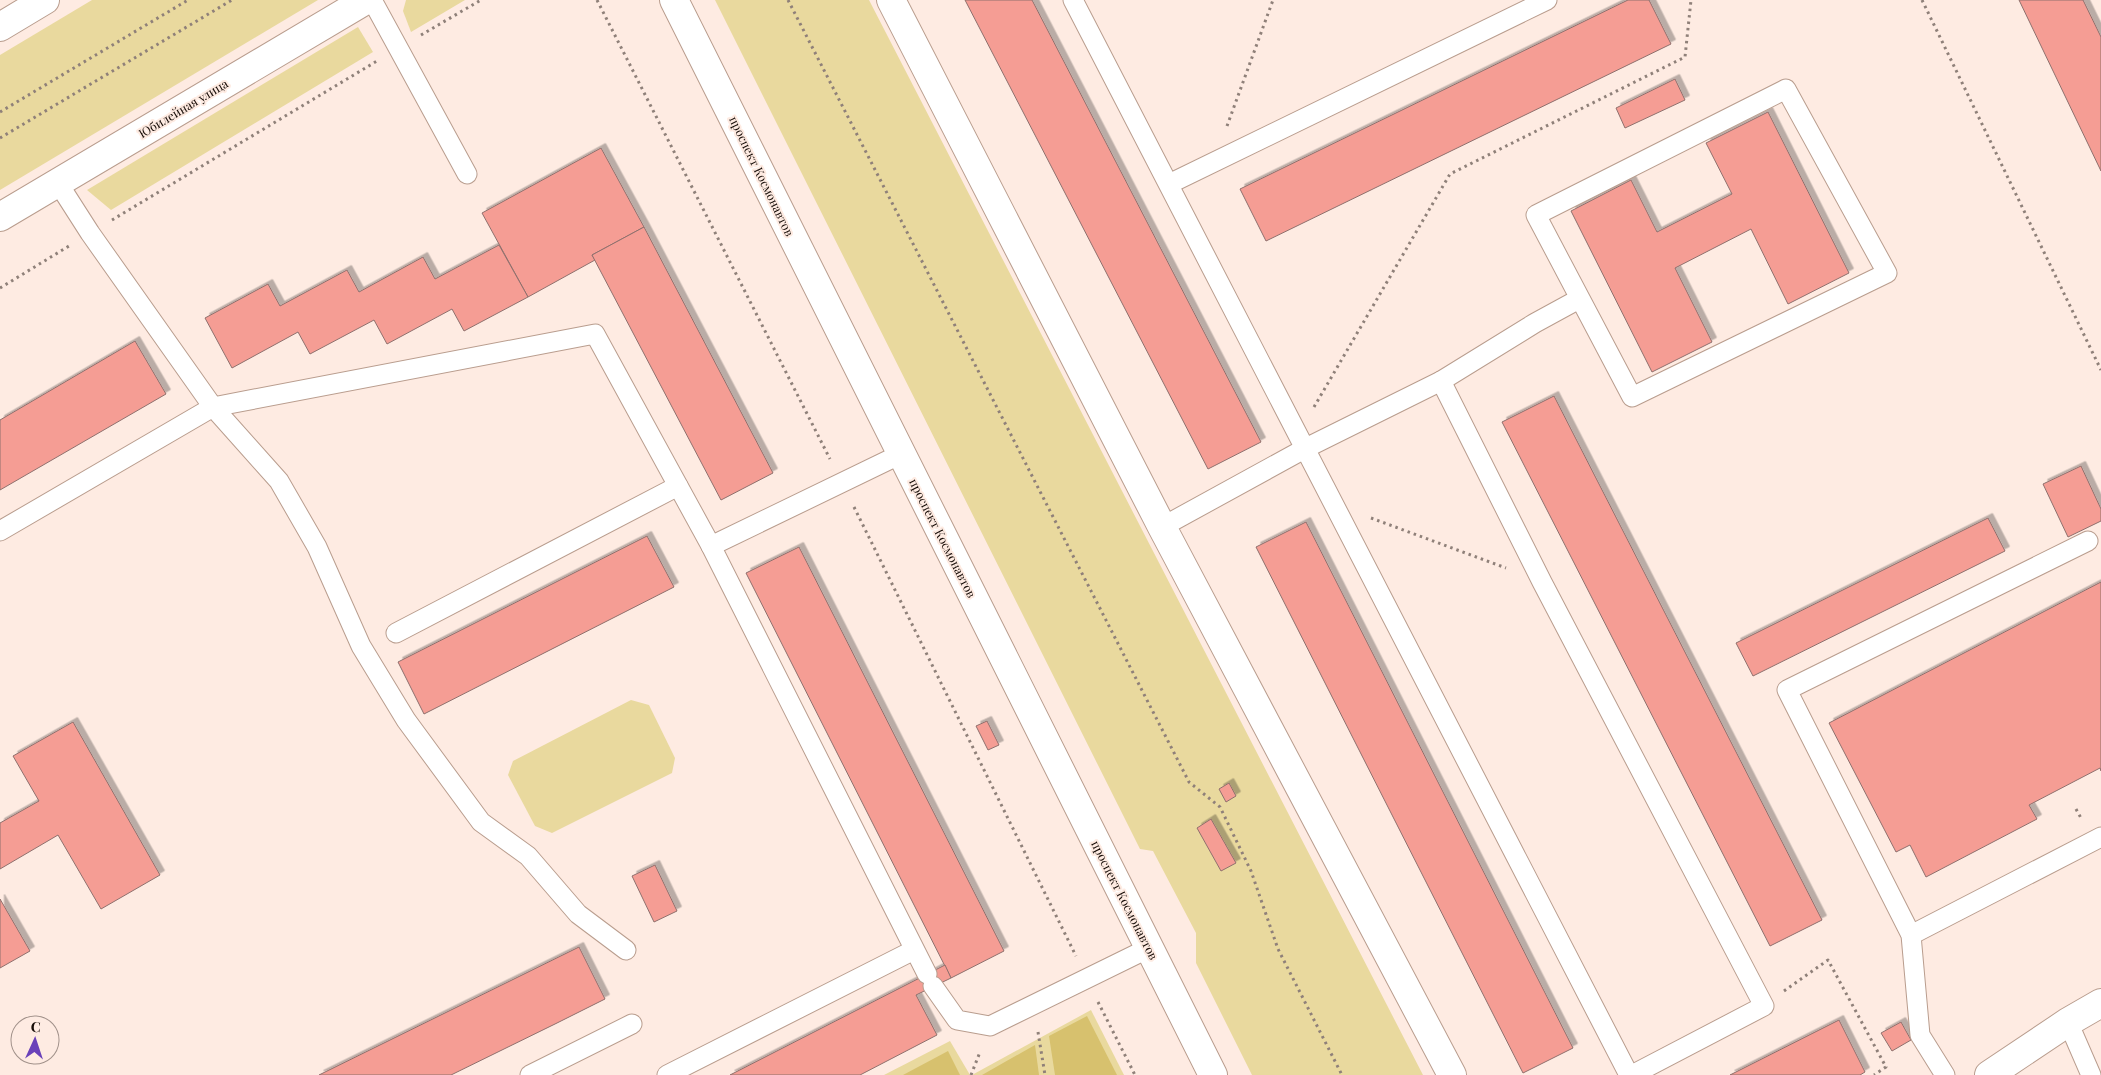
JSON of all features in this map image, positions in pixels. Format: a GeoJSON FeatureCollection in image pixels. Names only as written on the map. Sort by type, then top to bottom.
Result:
{"type":"FeatureCollection","features":[{"type":"Feature","properties":{"kind":"main road"},"geometry":{"type":"LineString","coordinates":[[0,27],[45,0]]}},
{"type":"Feature","properties":{"kind":"main road","name":"Юбилейная улица"},"geometry":{"type":"LineString","coordinates":[[0,217],[366,0]]}},
{"type":"Feature","properties":{"kind":"main road","name":"проспект Космонавтов"},"geometry":{"type":"LineString","coordinates":[[674,0],[1213,1075]]}},
{"type":"Feature","properties":{"kind":"main road"},"geometry":{"type":"LineString","coordinates":[[891,0],[1162,527],[1452,1075]]}},
{"type":"Feature","properties":{"kind":"main road"},"geometry":{"type":"LineString","coordinates":[[1990,1075],[2068,1022],[2101,1004]]}},
{"type":"Feature","properties":{"kind":"lane"},"geometry":{"type":"LineString","coordinates":[[372,0],[467,174]]}},
{"type":"Feature","properties":{"kind":"lane"},"geometry":{"type":"LineString","coordinates":[[1074,0],[1631,1075],[1764,1006],[1542,582],[1441,381]]}},
{"type":"Feature","properties":{"kind":"lane"},"geometry":{"type":"LineString","coordinates":[[1169,184],[1547,0]]}},
{"type":"Feature","properties":{"kind":"lane"},"geometry":{"type":"LineString","coordinates":[[1786,89],[1887,273],[1632,397],[1579,299],[1536,215],[1786,89]]}},
{"type":"Feature","properties":{"kind":"lane"},"geometry":{"type":"LineString","coordinates":[[58,183],[90,233],[213,408],[279,481],[317,547],[361,646],[406,720],[481,822],[528,856],[578,914],[626,950]]}},
{"type":"Feature","properties":{"kind":"lane"},"geometry":{"type":"LineString","coordinates":[[1162,527],[1303,441],[1441,381],[1535,323],[1579,299]]}},
{"type":"Feature","properties":{"kind":"lane"},"geometry":{"type":"LineString","coordinates":[[0,531],[213,408],[595,334],[710,546],[914,950],[930,980],[957,1020],[990,1026],[1149,948]]}},
{"type":"Feature","properties":{"kind":"lane"},"geometry":{"type":"LineString","coordinates":[[710,546],[900,454]]}},
{"type":"Feature","properties":{"kind":"lane"},"geometry":{"type":"LineString","coordinates":[[396,633],[678,486]]}},
{"type":"Feature","properties":{"kind":"lane"},"geometry":{"type":"LineString","coordinates":[[1945,1075],[1920,1035],[1911,935],[1787,690],[2088,541]]}},
{"type":"Feature","properties":{"kind":"lane"},"geometry":{"type":"LineString","coordinates":[[1911,935],[2101,837]]}},
{"type":"Feature","properties":{"kind":"lane"},"geometry":{"type":"LineString","coordinates":[[666,1075],[914,950]]}},
{"type":"Feature","properties":{"kind":"lane"},"geometry":{"type":"LineString","coordinates":[[2068,1022],[2091,1075]]}},
{"type":"Feature","properties":{"kind":"lane"},"geometry":{"type":"LineString","coordinates":[[530,1075],[632,1024]]}},
{"type":"Feature","properties":{"kind":"path"},"geometry":{"type":"LineString","coordinates":[[0,112],[188,0]]}},
{"type":"Feature","properties":{"kind":"path"},"geometry":{"type":"LineString","coordinates":[[0,138],[232,0]]}},
{"type":"Feature","properties":{"kind":"path"},"geometry":{"type":"LineString","coordinates":[[0,288],[481,0]]}},
{"type":"Feature","properties":{"kind":"path"},"geometry":{"type":"LineString","coordinates":[[597,0],[842,483],[1086,979],[1136,1075]]}},
{"type":"Feature","properties":{"kind":"path"},"geometry":{"type":"LineString","coordinates":[[788,0],[1189,782],[1220,807],[1252,871],[1278,949],[1342,1075]]}},
{"type":"Feature","properties":{"kind":"path"},"geometry":{"type":"LineString","coordinates":[[1214,162],[1274,0]]}},
{"type":"Feature","properties":{"kind":"path"},"geometry":{"type":"LineString","coordinates":[[1303,441],[1450,174],[1685,58],[1691,0]]}},
{"type":"Feature","properties":{"kind":"path"},"geometry":{"type":"LineString","coordinates":[[1922,0],[2101,370]]}},
{"type":"Feature","properties":{"kind":"path"},"geometry":{"type":"LineString","coordinates":[[1335,504],[1542,582]]}},
{"type":"Feature","properties":{"kind":"path"},"geometry":{"type":"LineString","coordinates":[[1764,1006],[1828,960],[1886,1067],[1874,1075]]}},
{"type":"Feature","properties":{"kind":"path"},"geometry":{"type":"LineString","coordinates":[[1034,1004],[1045,1075]]}},
{"type":"Feature","properties":{"kind":"shaded area"},"geometry":{"type":"Polygon","coordinates":[[[92,0],[318,0],[0,190],[0,55],[92,0]]]}},
{"type":"Feature","properties":{"kind":"shaded area"},"geometry":{"type":"Polygon","coordinates":[[[406,0],[465,0],[411,32],[403,11],[406,0]]]}},
{"type":"Feature","properties":{"kind":"shaded area"},"geometry":{"type":"Polygon","coordinates":[[[715,0],[869,0],[1423,1075],[1252,1075],[1196,963],[1196,933],[1153,851],[1140,849],[715,0]]]}},
{"type":"Feature","properties":{"kind":"shaded area"},"geometry":{"type":"Polygon","coordinates":[[[358,27],[373,52],[111,210],[87,190],[358,27]]]}},
{"type":"Feature","properties":{"kind":"shaded area"},"geometry":{"type":"Polygon","coordinates":[[[631,700],[649,705],[675,758],[672,773],[552,833],[535,826],[508,775],[513,761],[631,700]]]}},
{"type":"Feature","properties":{"kind":"shaded area"},"geometry":{"type":"Polygon","coordinates":[[[1091,1010],[1124,1075],[972,1075],[1091,1010]]]}},
{"type":"Feature","properties":{"kind":"shaded area"},"geometry":{"type":"Polygon","coordinates":[[[1087,1016],[1117,1075],[1055,1075],[1049,1036],[1087,1016]]]}},
{"type":"Feature","properties":{"kind":"shaded area"},"geometry":{"type":"Polygon","coordinates":[[[950,1041],[970,1075],[884,1075],[950,1041]]]}},
{"type":"Feature","properties":{"kind":"shaded area"},"geometry":{"type":"Polygon","coordinates":[[[1035,1045],[1039,1075],[982,1075],[1035,1045]]]}},
{"type":"Feature","properties":{"kind":"shaded area"},"geometry":{"type":"Polygon","coordinates":[[[948,1051],[960,1075],[903,1075],[948,1051]]]}},
{"type":"Feature","properties":{"kind":"building"},"geometry":{"type":"Polygon","coordinates":[[[965,0],[1032,0],[1261,442],[1208,469],[965,0]]]}},
{"type":"Feature","properties":{"kind":"building"},"geometry":{"type":"Polygon","coordinates":[[[1628,0],[1649,0],[1671,44],[1266,241],[1240,189],[1628,0]]]}},
{"type":"Feature","properties":{"kind":"building"},"geometry":{"type":"Polygon","coordinates":[[[2019,0],[2083,0],[2101,37],[2101,171],[2019,0]]]}},
{"type":"Feature","properties":{"kind":"building"},"geometry":{"type":"Polygon","coordinates":[[[1675,79],[1685,100],[1625,128],[1616,108],[1675,79]]]}},
{"type":"Feature","properties":{"kind":"building"},"geometry":{"type":"Polygon","coordinates":[[[1768,112],[1849,273],[1788,304],[1751,229],[1675,268],[1712,342],[1652,372],[1571,211],[1631,180],[1657,232],[1732,194],[1706,143],[1768,112]]]}},
{"type":"Feature","properties":{"kind":"building"},"geometry":{"type":"Polygon","coordinates":[[[601,148],[644,227],[592,255],[595,260],[528,297],[482,213],[601,148]]]}},
{"type":"Feature","properties":{"kind":"building"},"geometry":{"type":"Polygon","coordinates":[[[644,227],[773,473],[721,500],[592,255],[644,227]]]}},
{"type":"Feature","properties":{"kind":"building"},"geometry":{"type":"Polygon","coordinates":[[[499,245],[528,297],[464,331],[452,309],[387,344],[374,320],[310,354],[298,332],[232,368],[205,318],[268,284],[280,306],[347,270],[359,292],[423,257],[435,279],[499,245]]]}},
{"type":"Feature","properties":{"kind":"building"},"geometry":{"type":"Polygon","coordinates":[[[135,341],[166,394],[0,490],[0,420],[135,341]]]}},
{"type":"Feature","properties":{"kind":"building"},"geometry":{"type":"Polygon","coordinates":[[[1554,396],[1822,920],[1770,946],[1502,422],[1554,396]]]}},
{"type":"Feature","properties":{"kind":"building"},"geometry":{"type":"Polygon","coordinates":[[[2081,466],[2101,509],[2101,521],[2068,537],[2043,484],[2081,466]]]}},
{"type":"Feature","properties":{"kind":"building"},"geometry":{"type":"Polygon","coordinates":[[[1988,518],[2005,551],[1753,676],[1736,643],[1988,518]]]}},
{"type":"Feature","properties":{"kind":"building"},"geometry":{"type":"Polygon","coordinates":[[[1306,522],[1573,1048],[1523,1073],[1256,547],[1306,522]]]}},
{"type":"Feature","properties":{"kind":"building"},"geometry":{"type":"Polygon","coordinates":[[[647,536],[674,587],[424,714],[398,662],[647,536]]]}},
{"type":"Feature","properties":{"kind":"building"},"geometry":{"type":"Polygon","coordinates":[[[799,547],[1004,951],[951,978],[746,573],[799,547]]]}},
{"type":"Feature","properties":{"kind":"building"},"geometry":{"type":"Polygon","coordinates":[[[2101,582],[2101,771],[2100,768],[2029,805],[2037,819],[1926,877],[1910,845],[1896,852],[1829,723],[2101,582]]]}},
{"type":"Feature","properties":{"kind":"building"},"geometry":{"type":"Polygon","coordinates":[[[987,721],[999,745],[988,750],[976,726],[987,721]]]}},
{"type":"Feature","properties":{"kind":"building"},"geometry":{"type":"Polygon","coordinates":[[[73,722],[160,875],[101,909],[58,835],[0,869],[0,823],[39,801],[13,756],[73,722]]]}},
{"type":"Feature","properties":{"kind":"building"},"geometry":{"type":"Polygon","coordinates":[[[1229,783],[1236,796],[1226,802],[1219,789],[1229,783]]]}},
{"type":"Feature","properties":{"kind":"building"},"geometry":{"type":"Polygon","coordinates":[[[1211,819],[1236,863],[1221,871],[1197,828],[1211,819]]]}},
{"type":"Feature","properties":{"kind":"building"},"geometry":{"type":"Polygon","coordinates":[[[655,865],[677,911],[654,922],[632,876],[655,865]]]}},
{"type":"Feature","properties":{"kind":"building"},"geometry":{"type":"Polygon","coordinates":[[[0,899],[30,951],[0,968],[0,899]]]}},
{"type":"Feature","properties":{"kind":"building"},"geometry":{"type":"Polygon","coordinates":[[[579,947],[605,999],[555,1024],[451,1075],[319,1075],[579,947]]]}},
{"type":"Feature","properties":{"kind":"building"},"geometry":{"type":"Polygon","coordinates":[[[945,965],[951,978],[916,995],[937,1035],[860,1075],[730,1075],[945,965]]]}},
{"type":"Feature","properties":{"kind":"building"},"geometry":{"type":"Polygon","coordinates":[[[1839,1020],[1865,1072],[1860,1075],[1730,1075],[1839,1020]]]}},
{"type":"Feature","properties":{"kind":"building"},"geometry":{"type":"Polygon","coordinates":[[[1901,1022],[1911,1040],[1892,1051],[1881,1033],[1901,1022]]]}}]}
